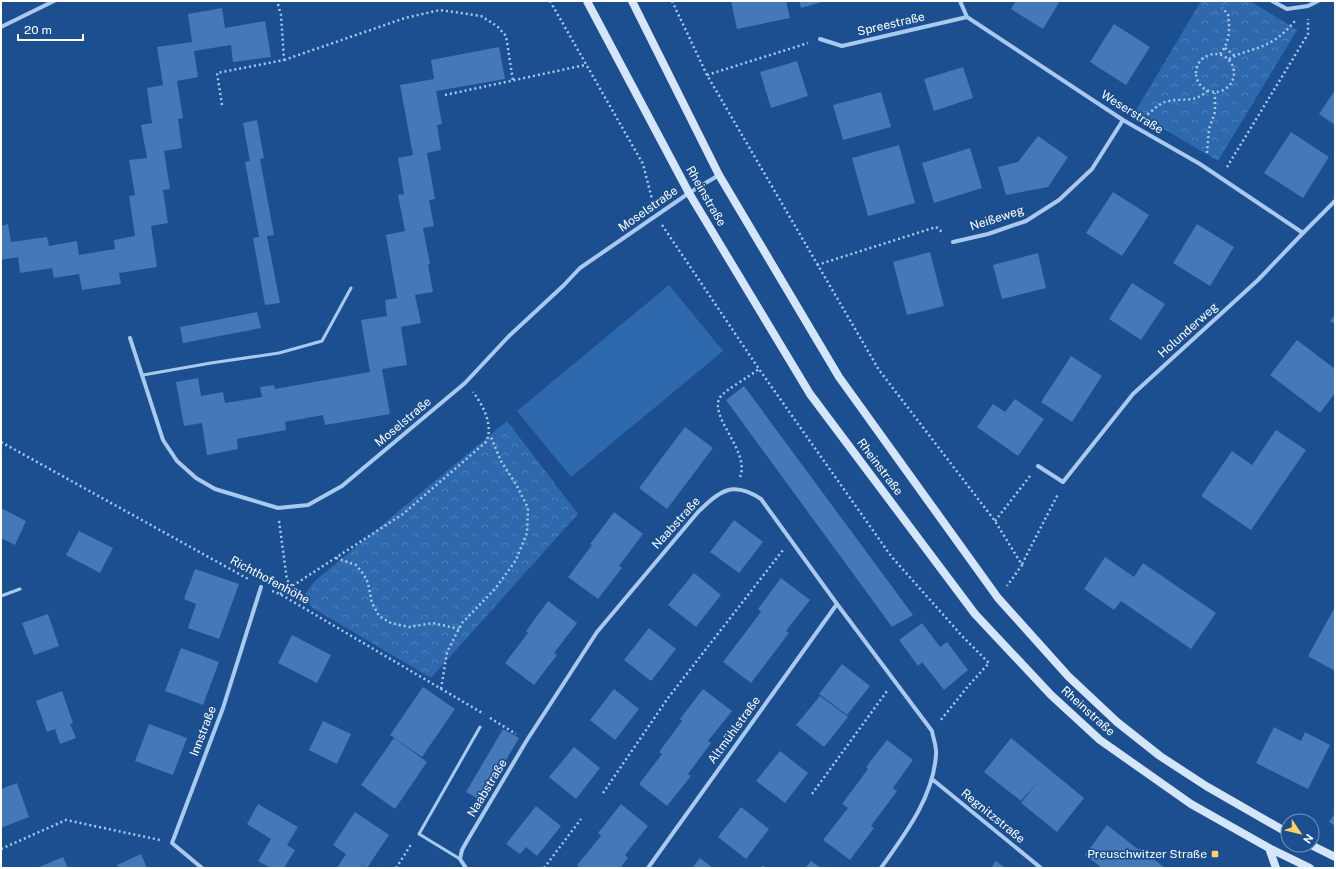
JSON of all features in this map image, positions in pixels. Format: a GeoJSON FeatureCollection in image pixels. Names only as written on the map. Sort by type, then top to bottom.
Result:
{"type":"FeatureCollection","features":[{"type":"Feature","properties":{"kind":"street"},"geometry":{"type":"LineString","coordinates":[[1,27],[54,1]]}},
{"type":"Feature","properties":{"kind":"street","name":"Rheinstraße"},"geometry":{"type":"LineString","coordinates":[[587,1],[689,193],[810,394],[975,614],[1051,694],[1100,740],[1191,804],[1269,848],[1310,868]]}},
{"type":"Feature","properties":{"kind":"street","name":"Rheinstraße"},"geometry":{"type":"LineString","coordinates":[[632,1],[720,175],[839,377],[998,598],[1068,676],[1117,722],[1160,756],[1206,786],[1280,828]]}},
{"type":"Feature","properties":{"kind":"street"},"geometry":{"type":"LineString","coordinates":[[960,1],[967,17]]}},
{"type":"Feature","properties":{"kind":"street"},"geometry":{"type":"LineString","coordinates":[[1272,1],[1287,9],[1308,6],[1318,1]]}},
{"type":"Feature","properties":{"kind":"street","name":"Spreestraße"},"geometry":{"type":"LineString","coordinates":[[820,39],[842,46],[967,17]]}},
{"type":"Feature","properties":{"kind":"street","name":"Weserstraße"},"geometry":{"type":"LineString","coordinates":[[967,17],[1123,120],[1204,167],[1303,232]]}},
{"type":"Feature","properties":{"kind":"street","name":"Neißeweg"},"geometry":{"type":"LineString","coordinates":[[953,242],[988,234],[1026,221],[1059,200],[1092,169],[1123,120]]}},
{"type":"Feature","properties":{"kind":"street","name":"Moselstraße"},"geometry":{"type":"LineString","coordinates":[[130,338],[163,440],[178,461],[196,478],[215,489],[278,508],[308,505],[342,486],[465,383],[509,336],[563,286],[580,268],[689,193],[720,175]]}},
{"type":"Feature","properties":{"kind":"street","name":"Holunderweg"},"geometry":{"type":"LineString","coordinates":[[1064,482],[1133,394],[1258,280],[1303,232],[1335,201]]}},
{"type":"Feature","properties":{"kind":"street"},"geometry":{"type":"LineString","coordinates":[[1038,466],[1064,482]]}},
{"type":"Feature","properties":{"kind":"street"},"geometry":{"type":"LineString","coordinates":[[734,488],[742,489],[761,499],[932,731],[936,754],[932,779],[924,802],[909,829],[881,868]]}},
{"type":"Feature","properties":{"kind":"street","name":"Naabstraße"},"geometry":{"type":"LineString","coordinates":[[460,859],[462,850],[527,740],[597,632],[698,512],[712,498],[724,491],[734,488]]}},
{"type":"Feature","properties":{"kind":"street","name":"Innstraße"},"geometry":{"type":"LineString","coordinates":[[172,843],[223,708],[261,587]]}},
{"type":"Feature","properties":{"kind":"street","name":"Altmühlstraße"},"geometry":{"type":"LineString","coordinates":[[648,868],[837,604]]}},
{"type":"Feature","properties":{"kind":"street","name":"Regnitzstraße"},"geometry":{"type":"LineString","coordinates":[[932,779],[1041,868]]}},
{"type":"Feature","properties":{"kind":"street"},"geometry":{"type":"LineString","coordinates":[[172,843],[202,868]]}},
{"type":"Feature","properties":{"kind":"street"},"geometry":{"type":"LineString","coordinates":[[1269,848],[1276,868]]}},
{"type":"Feature","properties":{"kind":"street"},"geometry":{"type":"LineString","coordinates":[[1320,850],[1335,858]]}},
{"type":"Feature","properties":{"kind":"street"},"geometry":{"type":"LineString","coordinates":[[460,859],[466,868]]}},
{"type":"Feature","properties":{"kind":"lane"},"geometry":{"type":"LineString","coordinates":[[143,375],[279,353],[322,340],[352,288]]}},
{"type":"Feature","properties":{"kind":"lane"},"geometry":{"type":"LineString","coordinates":[[1,596],[20,589]]}},
{"type":"Feature","properties":{"kind":"lane"},"geometry":{"type":"LineString","coordinates":[[460,859],[419,834],[480,727]]}},
{"type":"Feature","properties":{"kind":"path"},"geometry":{"type":"LineString","coordinates":[[277,1],[281,16],[284,60]]}},
{"type":"Feature","properties":{"kind":"path"},"geometry":{"type":"LineString","coordinates":[[550,1],[643,164],[656,216],[759,369],[891,556],[963,637],[989,663],[932,731]]}},
{"type":"Feature","properties":{"kind":"path"},"geometry":{"type":"LineString","coordinates":[[672,1],[707,75],[878,370],[995,521],[1022,565]]}},
{"type":"Feature","properties":{"kind":"path"},"geometry":{"type":"LineString","coordinates":[[1220,177],[1308,34],[1308,6]]}},
{"type":"Feature","properties":{"kind":"path"},"geometry":{"type":"LineString","coordinates":[[1220,54],[1225,48],[1227,42],[1229,23],[1228,14],[1222,8]]}},
{"type":"Feature","properties":{"kind":"path"},"geometry":{"type":"LineString","coordinates":[[1229,59],[1267,44],[1276,38],[1288,29],[1296,20],[1298,8]]}},
{"type":"Feature","properties":{"kind":"path"},"geometry":{"type":"LineString","coordinates":[[222,105],[216,74],[284,60],[405,18],[440,10],[481,16],[497,26],[506,36],[513,81]]}},
{"type":"Feature","properties":{"kind":"path"},"geometry":{"type":"LineString","coordinates":[[707,75],[820,39]]}},
{"type":"Feature","properties":{"kind":"path"},"geometry":{"type":"LineString","coordinates":[[1225,48],[1235,56]]}},
{"type":"Feature","properties":{"kind":"path"},"geometry":{"type":"LineString","coordinates":[[1213,54],[1220,54],[1229,59],[1232,64],[1234,76],[1230,84],[1224,90],[1215,93],[1207,91],[1200,86],[1196,77],[1196,70],[1199,62],[1204,57],[1213,54]]}},
{"type":"Feature","properties":{"kind":"path"},"geometry":{"type":"LineString","coordinates":[[445,95],[586,65]]}},
{"type":"Feature","properties":{"kind":"path"},"geometry":{"type":"LineString","coordinates":[[1136,127],[1147,115],[1163,102],[1182,99],[1192,100],[1201,96],[1207,91]]}},
{"type":"Feature","properties":{"kind":"path"},"geometry":{"type":"LineString","coordinates":[[1204,167],[1209,129],[1215,112],[1215,93]]}},
{"type":"Feature","properties":{"kind":"path"},"geometry":{"type":"LineString","coordinates":[[817,265],[936,227],[953,242]]}},
{"type":"Feature","properties":{"kind":"path"},"geometry":{"type":"LineString","coordinates":[[734,488],[742,472],[739,454],[719,414],[717,404],[721,396],[759,369]]}},
{"type":"Feature","properties":{"kind":"path"},"geometry":{"type":"LineString","coordinates":[[441,689],[447,652],[462,623],[495,588],[516,560],[527,533],[528,508],[517,486],[501,461],[490,435],[482,403]]}},
{"type":"Feature","properties":{"kind":"path"},"geometry":{"type":"LineString","coordinates":[[280,594],[403,514],[486,442],[490,435]]}},
{"type":"Feature","properties":{"kind":"path","name":"Richthofenhöhe"},"geometry":{"type":"LineString","coordinates":[[1,442],[261,587],[280,594],[527,740]]}},
{"type":"Feature","properties":{"kind":"path"},"geometry":{"type":"LineString","coordinates":[[995,521],[1038,466]]}},
{"type":"Feature","properties":{"kind":"path"},"geometry":{"type":"LineString","coordinates":[[998,598],[1022,565],[1064,482]]}},
{"type":"Feature","properties":{"kind":"path"},"geometry":{"type":"LineString","coordinates":[[278,508],[287,580],[292,586]]}},
{"type":"Feature","properties":{"kind":"path"},"geometry":{"type":"LineString","coordinates":[[603,793],[668,698],[791,540]]}},
{"type":"Feature","properties":{"kind":"path"},"geometry":{"type":"LineString","coordinates":[[336,558],[356,565],[368,583],[372,603],[379,616],[391,623],[409,627],[432,623],[459,629]]}},
{"type":"Feature","properties":{"kind":"path"},"geometry":{"type":"LineString","coordinates":[[812,794],[894,680]]}},
{"type":"Feature","properties":{"kind":"path"},"geometry":{"type":"LineString","coordinates":[[544,868],[581,819]]}},
{"type":"Feature","properties":{"kind":"path"},"geometry":{"type":"LineString","coordinates":[[1,849],[66,820],[172,843]]}},
{"type":"Feature","properties":{"kind":"path"},"geometry":{"type":"LineString","coordinates":[[396,868],[419,834]]}},
{"type":"Feature","properties":{"kind":"green space"},"geometry":{"type":"Polygon","coordinates":[[[1201,1],[1250,1],[1297,30],[1218,161],[1135,112],[1201,1]]]}},
{"type":"Feature","properties":{"kind":"green space"},"geometry":{"type":"Polygon","coordinates":[[[669,285],[723,351],[571,477],[517,411],[669,285]]]}},
{"type":"Feature","properties":{"kind":"green space"},"geometry":{"type":"Polygon","coordinates":[[[507,421],[578,514],[431,678],[311,607],[305,594],[316,580],[507,421]]]}},
{"type":"Feature","properties":{"kind":"building"},"geometry":{"type":"Polygon","coordinates":[[[731,1],[786,1],[790,18],[737,29],[731,1]]]}},
{"type":"Feature","properties":{"kind":"building"},"geometry":{"type":"Polygon","coordinates":[[[799,1],[826,1],[801,8],[799,1]]]}},
{"type":"Feature","properties":{"kind":"building"},"geometry":{"type":"Polygon","coordinates":[[[1016,1],[1060,1],[1043,29],[1011,9],[1016,1]]]}},
{"type":"Feature","properties":{"kind":"building"},"geometry":{"type":"Polygon","coordinates":[[[222,8],[225,28],[265,21],[271,57],[233,62],[231,45],[194,51],[198,77],[177,81],[183,118],[178,119],[182,148],[164,151],[170,189],[163,190],[168,223],[151,226],[157,267],[119,273],[121,284],[82,290],[79,274],[54,278],[52,268],[20,273],[18,257],[1,260],[1,226],[8,224],[11,242],[47,237],[49,246],[77,241],[79,255],[115,249],[114,240],[135,236],[129,196],[135,195],[129,160],[147,158],[141,125],[152,123],[147,88],[163,85],[157,47],[192,42],[188,14],[222,8]]]}},
{"type":"Feature","properties":{"kind":"building"},"geometry":{"type":"Polygon","coordinates":[[[1114,24],[1150,47],[1126,85],[1090,62],[1114,24]]]}},
{"type":"Feature","properties":{"kind":"building"},"geometry":{"type":"Polygon","coordinates":[[[499,47],[505,79],[436,91],[442,124],[437,125],[441,150],[427,153],[435,199],[429,200],[434,226],[423,228],[430,264],[428,265],[433,292],[415,295],[421,323],[401,327],[407,365],[382,369],[390,414],[325,425],[323,415],[285,422],[286,430],[237,439],[238,449],[207,455],[202,423],[184,426],[176,382],[198,378],[201,396],[223,392],[225,403],[262,397],[260,387],[274,385],[275,389],[370,372],[361,320],[387,316],[385,300],[397,298],[386,235],[405,231],[398,195],[404,194],[398,158],[413,155],[400,85],[434,79],[431,60],[499,47]]]}},
{"type":"Feature","properties":{"kind":"building"},"geometry":{"type":"Polygon","coordinates":[[[797,61],[808,96],[771,108],[760,72],[797,61]]]}},
{"type":"Feature","properties":{"kind":"building"},"geometry":{"type":"Polygon","coordinates":[[[963,67],[973,98],[934,111],[924,79],[963,67]]]}},
{"type":"Feature","properties":{"kind":"building"},"geometry":{"type":"Polygon","coordinates":[[[1335,90],[1335,125],[1319,114],[1335,90]]]}},
{"type":"Feature","properties":{"kind":"building"},"geometry":{"type":"Polygon","coordinates":[[[881,92],[891,127],[843,140],[833,105],[881,92]]]}},
{"type":"Feature","properties":{"kind":"building"},"geometry":{"type":"Polygon","coordinates":[[[257,120],[264,158],[260,159],[274,235],[267,236],[280,303],[265,305],[253,238],[259,237],[245,162],[250,161],[243,123],[257,120]]]}},
{"type":"Feature","properties":{"kind":"building"},"geometry":{"type":"Polygon","coordinates":[[[1291,132],[1329,157],[1303,198],[1264,173],[1291,132]]]}},
{"type":"Feature","properties":{"kind":"building"},"geometry":{"type":"Polygon","coordinates":[[[1038,136],[1068,157],[1048,187],[1006,195],[998,167],[1018,162],[1038,136]]]}},
{"type":"Feature","properties":{"kind":"building"},"geometry":{"type":"Polygon","coordinates":[[[899,145],[915,203],[868,216],[852,158],[899,145]]]}},
{"type":"Feature","properties":{"kind":"building"},"geometry":{"type":"Polygon","coordinates":[[[970,148],[982,188],[934,203],[922,163],[970,148]]]}},
{"type":"Feature","properties":{"kind":"building"},"geometry":{"type":"Polygon","coordinates":[[[1113,192],[1149,215],[1122,256],[1086,233],[1113,192]]]}},
{"type":"Feature","properties":{"kind":"building"},"geometry":{"type":"Polygon","coordinates":[[[1197,224],[1234,247],[1210,286],[1173,263],[1197,224]]]}},
{"type":"Feature","properties":{"kind":"building"},"geometry":{"type":"Polygon","coordinates":[[[930,252],[944,306],[907,315],[893,262],[930,252]]]}},
{"type":"Feature","properties":{"kind":"building"},"geometry":{"type":"Polygon","coordinates":[[[1038,253],[1046,288],[1002,299],[993,265],[1038,253]]]}},
{"type":"Feature","properties":{"kind":"building"},"geometry":{"type":"Polygon","coordinates":[[[1132,283],[1165,304],[1141,340],[1109,319],[1132,283]]]}},
{"type":"Feature","properties":{"kind":"building"},"geometry":{"type":"Polygon","coordinates":[[[257,312],[261,328],[183,343],[180,327],[257,312]]]}},
{"type":"Feature","properties":{"kind":"building"},"geometry":{"type":"Polygon","coordinates":[[[1335,315],[1335,324],[1330,321],[1335,315]]]}},
{"type":"Feature","properties":{"kind":"building"},"geometry":{"type":"Polygon","coordinates":[[[1297,340],[1335,369],[1335,393],[1320,413],[1270,375],[1297,340]]]}},
{"type":"Feature","properties":{"kind":"building"},"geometry":{"type":"Polygon","coordinates":[[[1071,356],[1102,376],[1072,422],[1041,402],[1071,356]]]}},
{"type":"Feature","properties":{"kind":"building"},"geometry":{"type":"Polygon","coordinates":[[[744,386],[913,615],[892,627],[726,400],[744,386]]]}},
{"type":"Feature","properties":{"kind":"building"},"geometry":{"type":"Polygon","coordinates":[[[1015,399],[1044,419],[1018,456],[977,427],[993,404],[1005,412],[1015,399]]]}},
{"type":"Feature","properties":{"kind":"building"},"geometry":{"type":"Polygon","coordinates":[[[685,427],[713,448],[667,509],[639,488],[685,427]]]}},
{"type":"Feature","properties":{"kind":"building"},"geometry":{"type":"Polygon","coordinates":[[[1276,430],[1306,450],[1251,530],[1201,496],[1232,451],[1252,465],[1276,430]]]}},
{"type":"Feature","properties":{"kind":"building"},"geometry":{"type":"Polygon","coordinates":[[[1,508],[26,521],[15,545],[1,538],[1,508]]]}},
{"type":"Feature","properties":{"kind":"building"},"geometry":{"type":"Polygon","coordinates":[[[614,512],[643,534],[619,566],[622,568],[598,599],[568,577],[614,512]]]}},
{"type":"Feature","properties":{"kind":"building"},"geometry":{"type":"Polygon","coordinates":[[[734,520],[763,542],[739,573],[710,552],[734,520]]]}},
{"type":"Feature","properties":{"kind":"building"},"geometry":{"type":"Polygon","coordinates":[[[79,531],[113,548],[100,573],[66,555],[79,531]]]}},
{"type":"Feature","properties":{"kind":"building"},"geometry":{"type":"Polygon","coordinates":[[[1105,557],[1134,577],[1143,563],[1216,613],[1191,649],[1121,601],[1114,610],[1084,589],[1105,557]]]}},
{"type":"Feature","properties":{"kind":"building"},"geometry":{"type":"Polygon","coordinates":[[[195,569],[239,584],[219,639],[188,628],[196,604],[184,599],[195,569]]]}},
{"type":"Feature","properties":{"kind":"building"},"geometry":{"type":"Polygon","coordinates":[[[694,573],[721,595],[696,627],[668,605],[694,573]]]}},
{"type":"Feature","properties":{"kind":"building"},"geometry":{"type":"Polygon","coordinates":[[[781,578],[810,600],[786,631],[789,633],[751,683],[723,662],[761,612],[758,609],[781,578]]]}},
{"type":"Feature","properties":{"kind":"building"},"geometry":{"type":"Polygon","coordinates":[[[548,601],[577,623],[554,653],[557,655],[534,685],[505,663],[528,633],[526,631],[548,601]]]}},
{"type":"Feature","properties":{"kind":"building"},"geometry":{"type":"Polygon","coordinates":[[[1335,607],[1335,671],[1308,656],[1335,607]]]}},
{"type":"Feature","properties":{"kind":"building"},"geometry":{"type":"Polygon","coordinates":[[[48,614],[59,646],[34,655],[22,623],[48,614]]]}},
{"type":"Feature","properties":{"kind":"building"},"geometry":{"type":"Polygon","coordinates":[[[922,623],[940,647],[947,642],[968,670],[944,690],[922,662],[918,666],[899,640],[922,623]]]}},
{"type":"Feature","properties":{"kind":"building"},"geometry":{"type":"Polygon","coordinates":[[[649,628],[676,649],[651,681],[624,660],[649,628]]]}},
{"type":"Feature","properties":{"kind":"building"},"geometry":{"type":"Polygon","coordinates":[[[292,635],[331,655],[317,683],[278,663],[292,635]]]}},
{"type":"Feature","properties":{"kind":"building"},"geometry":{"type":"Polygon","coordinates":[[[181,648],[219,662],[203,705],[165,691],[181,648]]]}},
{"type":"Feature","properties":{"kind":"building"},"geometry":{"type":"Polygon","coordinates":[[[842,664],[870,686],[847,715],[819,694],[842,664]]]}},
{"type":"Feature","properties":{"kind":"building"},"geometry":{"type":"Polygon","coordinates":[[[423,687],[455,709],[422,757],[390,735],[423,687]]]}},
{"type":"Feature","properties":{"kind":"building"},"geometry":{"type":"Polygon","coordinates":[[[614,689],[639,709],[615,740],[590,720],[614,689]]]}},
{"type":"Feature","properties":{"kind":"building"},"geometry":{"type":"Polygon","coordinates":[[[703,689],[732,711],[708,741],[711,743],[688,774],[691,776],[667,806],[639,784],[662,754],[659,752],[682,721],[680,719],[703,689]]]}},
{"type":"Feature","properties":{"kind":"building"},"geometry":{"type":"Polygon","coordinates":[[[62,691],[73,723],[70,724],[76,738],[60,744],[55,729],[47,732],[36,701],[62,691]]]}},
{"type":"Feature","properties":{"kind":"building"},"geometry":{"type":"Polygon","coordinates":[[[820,696],[848,717],[824,747],[796,725],[820,696]]]}},
{"type":"Feature","properties":{"kind":"building"},"geometry":{"type":"Polygon","coordinates":[[[323,721],[351,734],[337,764],[309,750],[323,721]]]}},
{"type":"Feature","properties":{"kind":"building"},"geometry":{"type":"Polygon","coordinates":[[[149,724],[187,738],[173,775],[135,761],[149,724]]]}},
{"type":"Feature","properties":{"kind":"building"},"geometry":{"type":"Polygon","coordinates":[[[1274,727],[1301,741],[1305,732],[1330,745],[1308,789],[1256,763],[1274,727]]]}},
{"type":"Feature","properties":{"kind":"building"},"geometry":{"type":"Polygon","coordinates":[[[503,729],[519,738],[482,801],[466,792],[503,729]]]}},
{"type":"Feature","properties":{"kind":"building"},"geometry":{"type":"Polygon","coordinates":[[[394,738],[427,762],[395,809],[361,785],[394,738]]]}},
{"type":"Feature","properties":{"kind":"building"},"geometry":{"type":"Polygon","coordinates":[[[1011,738],[1084,798],[1057,832],[1021,803],[1040,779],[1021,801],[984,772],[1011,738]]]}},
{"type":"Feature","properties":{"kind":"building"},"geometry":{"type":"Polygon","coordinates":[[[887,740],[913,760],[893,788],[897,791],[871,826],[874,828],[850,860],[823,840],[848,808],[842,804],[868,769],[866,767],[887,740]]]}},
{"type":"Feature","properties":{"kind":"building"},"geometry":{"type":"Polygon","coordinates":[[[574,747],[600,768],[576,799],[549,777],[574,747]]]}},
{"type":"Feature","properties":{"kind":"building"},"geometry":{"type":"Polygon","coordinates":[[[780,751],[808,773],[785,803],[756,781],[780,751]]]}},
{"type":"Feature","properties":{"kind":"building"},"geometry":{"type":"Polygon","coordinates":[[[17,783],[29,817],[1,828],[1,789],[17,783]]]}},
{"type":"Feature","properties":{"kind":"building"},"geometry":{"type":"Polygon","coordinates":[[[258,804],[298,827],[287,845],[295,850],[284,868],[271,868],[258,861],[271,839],[247,824],[258,804]]]}},
{"type":"Feature","properties":{"kind":"building"},"geometry":{"type":"Polygon","coordinates":[[[621,804],[648,826],[625,855],[628,858],[620,868],[580,868],[577,865],[601,836],[598,833],[621,804]]]}},
{"type":"Feature","properties":{"kind":"building"},"geometry":{"type":"Polygon","coordinates":[[[536,806],[561,826],[537,856],[526,847],[520,854],[506,844],[536,806]]]}},
{"type":"Feature","properties":{"kind":"building"},"geometry":{"type":"Polygon","coordinates":[[[741,807],[769,829],[746,859],[718,837],[741,807]]]}},
{"type":"Feature","properties":{"kind":"building"},"geometry":{"type":"Polygon","coordinates":[[[355,812],[389,835],[367,868],[354,859],[366,868],[337,868],[346,854],[333,845],[355,812]]]}},
{"type":"Feature","properties":{"kind":"building"},"geometry":{"type":"Polygon","coordinates":[[[1335,813],[1335,826],[1329,822],[1335,813]]]}},
{"type":"Feature","properties":{"kind":"building"},"geometry":{"type":"Polygon","coordinates":[[[1107,825],[1165,868],[1102,868],[1085,855],[1107,825]]]}},
{"type":"Feature","properties":{"kind":"building"},"geometry":{"type":"Polygon","coordinates":[[[141,854],[147,868],[119,868],[117,865],[141,854]]]}},
{"type":"Feature","properties":{"kind":"building"},"geometry":{"type":"Polygon","coordinates":[[[63,857],[68,868],[39,868],[39,867],[63,857]]]}},
{"type":"Feature","properties":{"kind":"building"},"geometry":{"type":"Polygon","coordinates":[[[700,858],[713,868],[692,868],[700,858]]]}},
{"type":"Feature","properties":{"kind":"building"},"geometry":{"type":"Polygon","coordinates":[[[811,861],[821,868],[805,868],[811,861]]]}},
{"type":"Feature","properties":{"kind":"building"},"geometry":{"type":"Polygon","coordinates":[[[996,861],[1005,868],[991,868],[996,861]]]}},
{"type":"Feature","properties":{"kind":"place","name":"Preuschwitzer Straße"},"geometry":{"type":"Point","coordinates":[1215,854]}}]}
